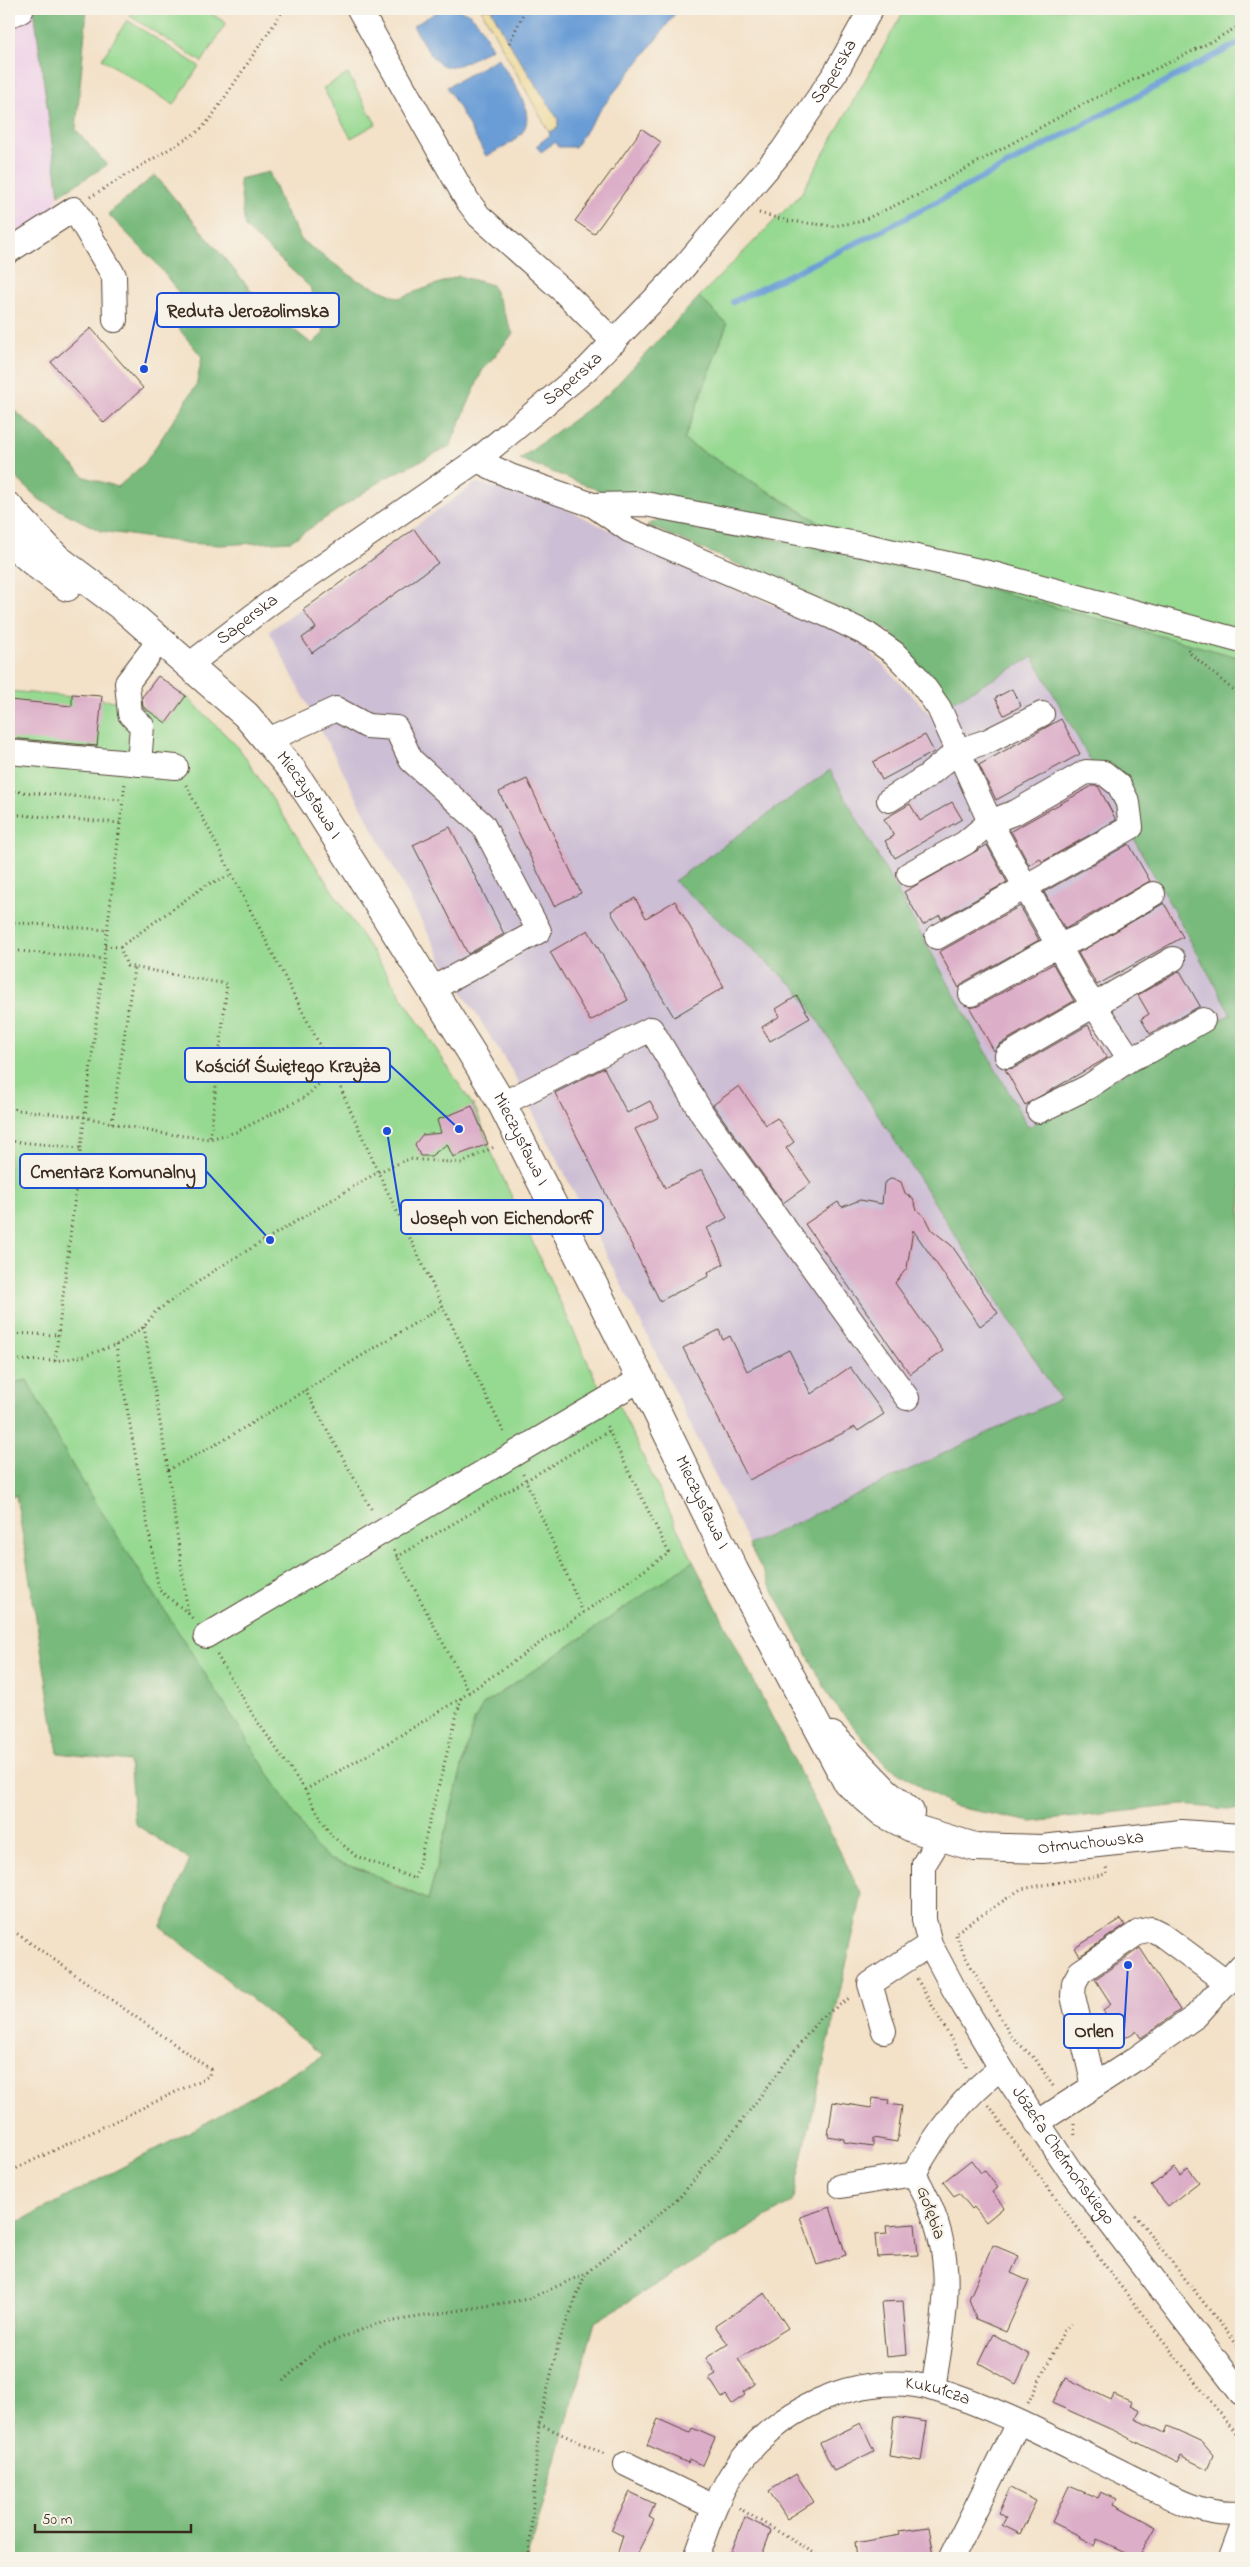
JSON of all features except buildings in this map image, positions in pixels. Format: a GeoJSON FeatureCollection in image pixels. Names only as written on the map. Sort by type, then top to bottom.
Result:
{"type":"FeatureCollection","features":[{"type":"Feature","properties":{"kind":"main road","name":"Mieczysława I"},"geometry":{"type":"LineString","coordinates":[[9,506],[58,559],[122,607],[246,715],[268,740],[315,804],[502,1104],[641,1379],[734,1570],[815,1720],[885,1791],[941,1836]]}},
{"type":"Feature","properties":{"kind":"main road","name":"Mieczysława I"},"geometry":{"type":"LineString","coordinates":[[9,541],[36,565],[114,620],[159,641]]}},
{"type":"Feature","properties":{"kind":"main road","name":"Otmuchowska"},"geometry":{"type":"LineString","coordinates":[[941,1836],[975,1847],[1011,1850],[1073,1847],[1181,1834],[1241,1838]]}},
{"type":"Feature","properties":{"kind":"street"},"geometry":{"type":"LineString","coordinates":[[359,9],[467,200],[479,216],[563,291],[614,342]]}},
{"type":"Feature","properties":{"kind":"street","name":"Saperska"},"geometry":{"type":"LineString","coordinates":[[189,665],[278,596],[477,460],[587,370],[672,281],[782,151],[836,72],[871,9]]}},
{"type":"Feature","properties":{"kind":"street"},"geometry":{"type":"LineString","coordinates":[[9,251],[74,209],[114,276],[115,320]]}},
{"type":"Feature","properties":{"kind":"street"},"geometry":{"type":"LineString","coordinates":[[477,460],[510,476],[593,505],[629,530],[867,634],[894,653],[917,677],[939,708],[990,822],[1059,946],[1130,1059]]}},
{"type":"Feature","properties":{"kind":"street"},"geometry":{"type":"LineString","coordinates":[[593,505],[645,504],[867,546],[997,574],[1174,625],[1241,642]]}},
{"type":"Feature","properties":{"kind":"street"},"geometry":{"type":"LineString","coordinates":[[9,552],[36,565]]}},
{"type":"Feature","properties":{"kind":"street"},"geometry":{"type":"LineString","coordinates":[[133,763],[142,726],[130,714],[127,682],[159,641]]}},
{"type":"Feature","properties":{"kind":"street"},"geometry":{"type":"LineString","coordinates":[[268,740],[336,708],[367,726],[396,728],[411,760],[483,825],[539,931],[432,989]]}},
{"type":"Feature","properties":{"kind":"street"},"geometry":{"type":"LineString","coordinates":[[889,800],[926,777],[958,751],[988,741],[1042,714]]}},
{"type":"Feature","properties":{"kind":"street"},"geometry":{"type":"LineString","coordinates":[[9,752],[176,767]]}},
{"type":"Feature","properties":{"kind":"street"},"geometry":{"type":"LineString","coordinates":[[909,874],[965,843],[990,822],[1016,812],[1086,772],[1104,774],[1118,785],[1128,803],[1131,827],[937,937]]}},
{"type":"Feature","properties":{"kind":"street"},"geometry":{"type":"LineString","coordinates":[[971,994],[1059,946],[1082,936],[1153,894]]}},
{"type":"Feature","properties":{"kind":"street"},"geometry":{"type":"LineString","coordinates":[[1007,1056],[1173,959]]}},
{"type":"Feature","properties":{"kind":"street"},"geometry":{"type":"LineString","coordinates":[[1039,1111],[1088,1087],[1130,1059],[1149,1051],[1203,1020]]}},
{"type":"Feature","properties":{"kind":"street"},"geometry":{"type":"LineString","coordinates":[[502,1104],[651,1029],[703,1115],[907,1398]]}},
{"type":"Feature","properties":{"kind":"street"},"geometry":{"type":"LineString","coordinates":[[206,1636],[641,1379]]}},
{"type":"Feature","properties":{"kind":"street","name":"Józefa Chełmońskiego"},"geometry":{"type":"LineString","coordinates":[[941,1836],[924,1864],[924,1920],[930,1944],[1001,2068],[1037,2123],[1099,2209],[1234,2367],[1241,2393]]}},
{"type":"Feature","properties":{"kind":"street"},"geometry":{"type":"LineString","coordinates":[[1037,2123],[1094,2086],[1196,2016],[1234,1975],[1151,1929],[1139,1932],[1080,1972],[1074,1983],[1073,1996],[1094,2086]]}},
{"type":"Feature","properties":{"kind":"street"},"geometry":{"type":"LineString","coordinates":[[884,2031],[870,1984],[930,1944]]}},
{"type":"Feature","properties":{"kind":"street","name":"Gołębia"},"geometry":{"type":"LineString","coordinates":[[933,2389],[947,2300],[947,2272],[945,2255],[926,2194],[914,2174],[943,2126],[978,2086],[1001,2068]]}},
{"type":"Feature","properties":{"kind":"street"},"geometry":{"type":"LineString","coordinates":[[841,2186],[914,2174]]}},
{"type":"Feature","properties":{"kind":"street","name":"Kukułcza"},"geometry":{"type":"LineString","coordinates":[[696,2558],[717,2501],[732,2474],[762,2440],[793,2414],[825,2397],[862,2386],[915,2386],[933,2389],[1018,2423],[1174,2499],[1204,2510],[1232,2514],[1241,2513]]}},
{"type":"Feature","properties":{"kind":"street"},"geometry":{"type":"LineString","coordinates":[[951,2558],[1018,2423]]}},
{"type":"Feature","properties":{"kind":"street"},"geometry":{"type":"LineString","coordinates":[[626,2464],[717,2501]]}},
{"type":"Feature","properties":{"kind":"street"},"geometry":{"type":"LineString","coordinates":[[1230,2558],[1241,2531]]}},
{"type":"Feature","properties":{"kind":"path"},"geometry":{"type":"LineString","coordinates":[[74,209],[103,187],[121,180],[199,131],[211,118],[284,9]]}},
{"type":"Feature","properties":{"kind":"path"},"geometry":{"type":"LineString","coordinates":[[509,43],[526,9]]}},
{"type":"Feature","properties":{"kind":"path"},"geometry":{"type":"LineString","coordinates":[[737,206],[788,221],[833,226],[860,222],[922,193],[1081,105],[1201,48],[1241,25]]}},
{"type":"Feature","properties":{"kind":"path"},"geometry":{"type":"LineString","coordinates":[[1174,625],[1191,654],[1241,697]]}},
{"type":"Feature","properties":{"kind":"path"},"geometry":{"type":"LineString","coordinates":[[55,1361],[122,800],[133,763]]}},
{"type":"Feature","properties":{"kind":"path"},"geometry":{"type":"LineString","coordinates":[[176,767],[333,1070],[378,1172],[513,1453],[583,1612]]}},
{"type":"Feature","properties":{"kind":"path"},"geometry":{"type":"LineString","coordinates":[[9,791],[122,800]]}},
{"type":"Feature","properties":{"kind":"path"},"geometry":{"type":"LineString","coordinates":[[9,814],[120,823]]}},
{"type":"Feature","properties":{"kind":"path"},"geometry":{"type":"LineString","coordinates":[[105,946],[120,948],[206,885],[232,875]]}},
{"type":"Feature","properties":{"kind":"path"},"geometry":{"type":"LineString","coordinates":[[9,922],[107,930]]}},
{"type":"Feature","properties":{"kind":"path"},"geometry":{"type":"LineString","coordinates":[[120,948],[127,966],[228,984],[210,1139]]}},
{"type":"Feature","properties":{"kind":"path"},"geometry":{"type":"LineString","coordinates":[[9,950],[103,959]]}},
{"type":"Feature","properties":{"kind":"path"},"geometry":{"type":"LineString","coordinates":[[112,1123],[134,968]]}},
{"type":"Feature","properties":{"kind":"path"},"geometry":{"type":"LineString","coordinates":[[9,1109],[84,1117],[159,1133],[210,1139],[236,1132],[305,1097],[333,1070]]}},
{"type":"Feature","properties":{"kind":"path"},"geometry":{"type":"LineString","coordinates":[[9,1360],[55,1361],[84,1356],[116,1344],[144,1327],[155,1312],[215,1270],[378,1172],[409,1159],[462,1163],[518,1135]]}},
{"type":"Feature","properties":{"kind":"path"},"geometry":{"type":"LineString","coordinates":[[9,1141],[80,1148]]}},
{"type":"Feature","properties":{"kind":"path"},"geometry":{"type":"LineString","coordinates":[[168,1470],[229,1437],[443,1306]]}},
{"type":"Feature","properties":{"kind":"path"},"geometry":{"type":"LineString","coordinates":[[144,1327],[168,1470],[188,1613]]}},
{"type":"Feature","properties":{"kind":"path"},"geometry":{"type":"LineString","coordinates":[[9,1333],[58,1335]]}},
{"type":"Feature","properties":{"kind":"path"},"geometry":{"type":"LineString","coordinates":[[116,1344],[159,1590],[188,1613],[206,1636],[253,1715],[305,1790],[330,1834],[356,1856],[415,1879],[461,1698]]}},
{"type":"Feature","properties":{"kind":"path"},"geometry":{"type":"LineString","coordinates":[[305,1790],[378,1749],[461,1698],[669,1553],[596,1405]]}},
{"type":"Feature","properties":{"kind":"path"},"geometry":{"type":"LineString","coordinates":[[397,1557],[609,1431]]}},
{"type":"Feature","properties":{"kind":"path"},"geometry":{"type":"LineString","coordinates":[[1075,2141],[1074,2118],[1036,2060],[1011,2036],[965,1956],[955,1933],[1021,1889],[1107,1874]]}},
{"type":"Feature","properties":{"kind":"path"},"geometry":{"type":"LineString","coordinates":[[9,1928],[210,2070],[210,2076],[9,2172]]}},
{"type":"Feature","properties":{"kind":"path"},"geometry":{"type":"LineString","coordinates":[[283,2381],[320,2346],[376,2324],[528,2299],[585,2274],[680,2197],[737,2127],[819,2019],[870,1984]]}},
{"type":"Feature","properties":{"kind":"path"},"geometry":{"type":"LineString","coordinates":[[1131,2210],[1241,2350]]}},
{"type":"Feature","properties":{"kind":"path"},"geometry":{"type":"LineString","coordinates":[[529,2558],[539,2424],[559,2341],[585,2274]]}},
{"type":"Feature","properties":{"kind":"path"},"geometry":{"type":"LineString","coordinates":[[1018,2423],[1064,2331],[1072,2323]]}},
{"type":"Feature","properties":{"kind":"path"},"geometry":{"type":"LineString","coordinates":[[539,2424],[626,2464]]}},
{"type":"Feature","properties":{"kind":"path"},"geometry":{"type":"LineString","coordinates":[[717,2501],[822,2558]]}},
{"type":"Feature","properties":{"kind":"shaded area"},"geometry":{"type":"Polygon","coordinates":[[[9,9],[34,9],[59,195],[51,214],[9,238],[9,9]]]}},
{"type":"Feature","properties":{"kind":"shaded area"},"geometry":{"type":"Polygon","coordinates":[[[476,483],[549,501],[725,585],[858,639],[930,714],[1033,657],[1231,1015],[1028,1127],[830,770],[674,881],[799,991],[1060,1400],[749,1545],[643,1327],[512,1071],[442,960],[269,631],[476,483]]]}},
{"type":"Feature","properties":{"kind":"green space"},"geometry":{"type":"Polygon","coordinates":[[[34,9],[87,9],[76,130],[107,165],[59,195],[34,9]]]}},
{"type":"Feature","properties":{"kind":"green space"},"geometry":{"type":"Polygon","coordinates":[[[135,9],[204,9],[226,23],[202,62],[130,16],[135,9]]]}},
{"type":"Feature","properties":{"kind":"green space"},"geometry":{"type":"Polygon","coordinates":[[[905,9],[1241,9],[1241,658],[880,559],[684,440],[727,324],[699,297],[801,194],[905,9]]]}},
{"type":"Feature","properties":{"kind":"green space"},"geometry":{"type":"Polygon","coordinates":[[[127,20],[199,66],[174,105],[102,59],[127,20]]]}},
{"type":"Feature","properties":{"kind":"green space"},"geometry":{"type":"Polygon","coordinates":[[[348,74],[376,124],[351,138],[323,88],[348,74]]]}},
{"type":"Feature","properties":{"kind":"green space"},"geometry":{"type":"Polygon","coordinates":[[[269,172],[281,203],[302,241],[357,280],[399,298],[459,276],[492,285],[513,334],[482,371],[450,446],[384,479],[291,541],[220,545],[187,543],[101,531],[40,500],[9,471],[9,406],[40,432],[85,477],[118,487],[145,463],[196,386],[202,357],[170,318],[186,302],[157,264],[108,214],[155,175],[265,307],[312,344],[324,333],[310,287],[245,227],[239,179],[269,172]]]}},
{"type":"Feature","properties":{"kind":"green space"},"geometry":{"type":"Polygon","coordinates":[[[699,297],[727,324],[684,440],[833,531],[655,497],[603,492],[520,459],[608,394],[699,297]]]}},
{"type":"Feature","properties":{"kind":"green space"},"geometry":{"type":"Polygon","coordinates":[[[664,518],[880,559],[1241,658],[1241,1810],[1180,1805],[1032,1822],[951,1806],[884,1763],[832,1701],[749,1545],[1060,1399],[799,991],[674,881],[830,770],[1028,1127],[1231,1014],[1033,657],[948,704],[887,629],[647,525],[664,518]]]}},
{"type":"Feature","properties":{"kind":"green space"},"geometry":{"type":"Polygon","coordinates":[[[9,691],[138,703],[166,723],[186,696],[239,748],[476,1110],[493,1156],[602,1393],[616,1400],[693,1561],[483,1705],[474,1721],[428,1900],[371,1873],[328,1859],[314,1846],[72,1465],[27,1380],[16,1382],[9,1386],[9,691]]]}},
{"type":"Feature","properties":{"kind":"green space"},"geometry":{"type":"Polygon","coordinates":[[[27,1380],[72,1465],[314,1845],[329,1859],[371,1873],[428,1900],[474,1721],[483,1705],[693,1561],[862,1895],[792,2202],[595,2322],[528,2558],[9,2558],[9,2227],[204,2124],[323,2056],[161,1927],[190,1860],[135,1824],[129,1761],[58,1753],[16,1495],[9,1499],[9,1386],[16,1382],[27,1380]]]}},
{"type":"Feature","properties":{"kind":"sand"},"geometry":{"type":"Polygon","coordinates":[[[481,9],[491,9],[509,43],[558,119],[558,128],[549,132],[481,9]]]}},
{"type":"Feature","properties":{"kind":"water"},"geometry":{"type":"Polygon","coordinates":[[[442,9],[453,9],[469,14],[479,24],[492,48],[453,66],[445,66],[437,62],[413,26],[442,9]]]}},
{"type":"Feature","properties":{"kind":"water"},"geometry":{"type":"Polygon","coordinates":[[[491,9],[678,9],[599,112],[575,147],[558,147],[555,142],[541,152],[536,146],[550,135],[549,132],[558,128],[558,119],[509,43],[491,9]]]}},
{"type":"Feature","properties":{"kind":"water"},"geometry":{"type":"Polygon","coordinates":[[[498,58],[522,98],[527,120],[524,129],[517,138],[486,156],[447,87],[498,58]]]}},
{"type":"Feature","properties":{"kind":"waterway"},"geometry":{"type":"LineString","coordinates":[[733,302],[881,231],[1241,42]]}},
{"type":"Feature","properties":{"kind":"place","name":"Reduta Jerozolimska"},"geometry":{"type":"Point","coordinates":[144,369]}},
{"type":"Feature","properties":{"kind":"place","name":"Kościół Świętego Krzyża"},"geometry":{"type":"Point","coordinates":[459,1129]}},
{"type":"Feature","properties":{"kind":"place","name":"Joseph von Eichendorff"},"geometry":{"type":"Point","coordinates":[387,1131]}},
{"type":"Feature","properties":{"kind":"place","name":"Cmentarz Komunalny"},"geometry":{"type":"Point","coordinates":[270,1240]}},
{"type":"Feature","properties":{"kind":"place","name":"Orlen"},"geometry":{"type":"Point","coordinates":[1128,1965]}}]}
